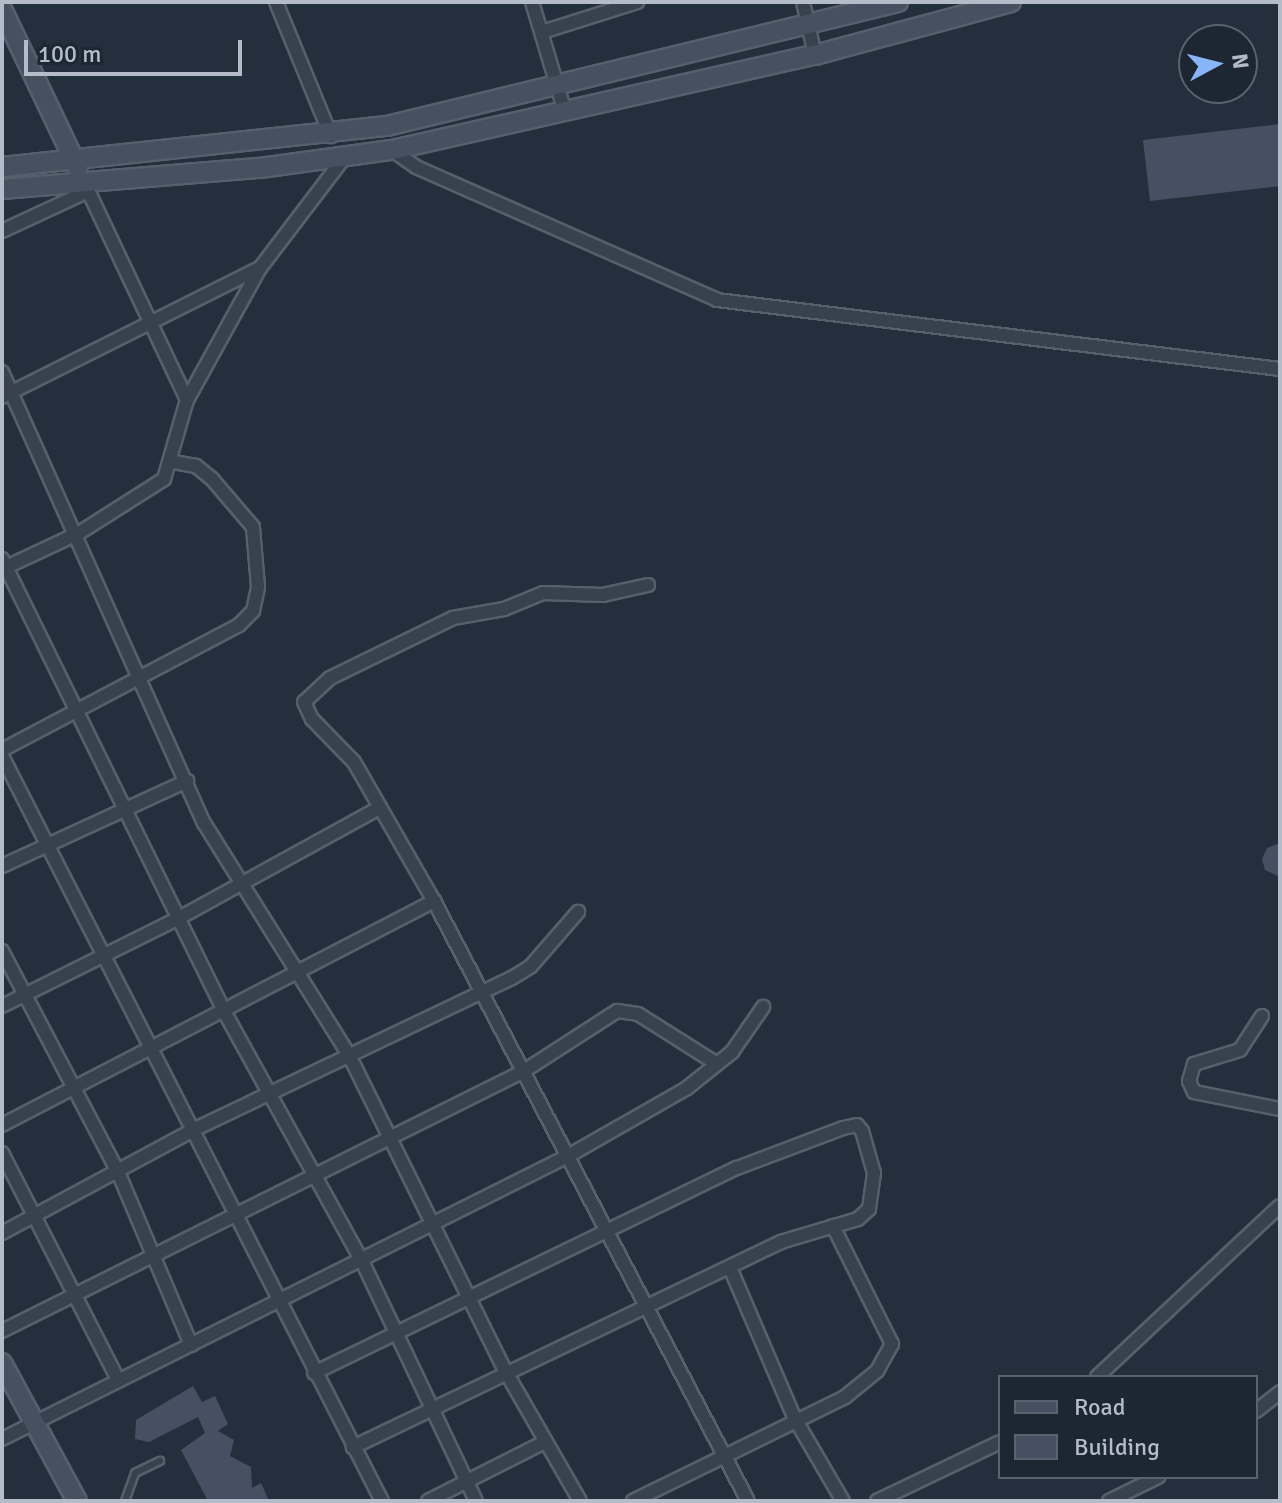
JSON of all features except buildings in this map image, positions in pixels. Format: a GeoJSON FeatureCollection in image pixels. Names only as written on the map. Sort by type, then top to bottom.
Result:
{"type":"FeatureCollection","features":[{"type":"Feature","properties":{"kind":"main road"},"geometry":{"type":"LineString","coordinates":[[2,167],[331,136],[898,2]]}},
{"type":"Feature","properties":{"kind":"main road"},"geometry":{"type":"LineString","coordinates":[[2,189],[86,186],[343,159],[392,150],[815,55],[1011,2]]}},
{"type":"Feature","properties":{"kind":"main road"},"geometry":{"type":"LineString","coordinates":[[2,9],[86,186]]}},
{"type":"Feature","properties":{"kind":"main road"},"geometry":{"type":"LineString","coordinates":[[2,1363],[39,1422],[77,1501]]}},
{"type":"Feature","properties":{"kind":"street"},"geometry":{"type":"LineString","coordinates":[[276,2],[331,136]]}},
{"type":"Feature","properties":{"kind":"street"},"geometry":{"type":"LineString","coordinates":[[532,2],[565,112]]}},
{"type":"Feature","properties":{"kind":"street"},"geometry":{"type":"LineString","coordinates":[[542,32],[605,7],[637,2]]}},
{"type":"Feature","properties":{"kind":"street"},"geometry":{"type":"LineString","coordinates":[[803,2],[815,55]]}},
{"type":"Feature","properties":{"kind":"street"},"geometry":{"type":"LineString","coordinates":[[392,150],[416,167],[717,300],[1280,369]]}},
{"type":"Feature","properties":{"kind":"street"},"geometry":{"type":"LineString","coordinates":[[343,159],[260,268],[187,400],[173,462],[148,492],[79,533],[3,565],[74,715],[225,1013],[399,1334],[476,1501]]}},
{"type":"Feature","properties":{"kind":"street"},"geometry":{"type":"LineString","coordinates":[[2,231],[86,186],[187,400]]}},
{"type":"Feature","properties":{"kind":"street"},"geometry":{"type":"LineString","coordinates":[[7,395],[149,320],[260,268]]}},
{"type":"Feature","properties":{"kind":"street"},"geometry":{"type":"LineString","coordinates":[[2,372],[7,395],[79,533],[187,781],[242,883],[349,1055],[437,1223],[507,1374],[580,1501]]}},
{"type":"Feature","properties":{"kind":"street"},"geometry":{"type":"LineString","coordinates":[[173,462],[196,466],[243,509],[253,527],[258,587],[253,611],[239,625],[2,753],[278,1304],[382,1501]]}},
{"type":"Feature","properties":{"kind":"street"},"geometry":{"type":"LineString","coordinates":[[648,585],[603,595],[543,593],[504,609],[453,618],[313,688],[304,702],[312,719],[354,762],[377,809],[434,901],[748,1501]]}},
{"type":"Feature","properties":{"kind":"street"},"geometry":{"type":"LineString","coordinates":[[2,866],[187,781]]}},
{"type":"Feature","properties":{"kind":"street"},"geometry":{"type":"LineString","coordinates":[[2,1006],[179,918],[377,809]]}},
{"type":"Feature","properties":{"kind":"street"},"geometry":{"type":"LineString","coordinates":[[2,1125],[225,1013],[434,901]]}},
{"type":"Feature","properties":{"kind":"street"},"geometry":{"type":"LineString","coordinates":[[2,1233],[193,1130],[531,966],[578,912]]}},
{"type":"Feature","properties":{"kind":"street"},"geometry":{"type":"LineString","coordinates":[[2,951],[118,1172],[155,1252],[191,1345]]}},
{"type":"Feature","properties":{"kind":"street"},"geometry":{"type":"LineString","coordinates":[[2,1439],[363,1263],[568,1156],[687,1088],[717,1064],[763,1007]]}},
{"type":"Feature","properties":{"kind":"street"},"geometry":{"type":"LineString","coordinates":[[2,1331],[155,1252],[236,1216],[312,1175],[524,1071],[626,1010],[717,1064]]}},
{"type":"Feature","properties":{"kind":"street"},"geometry":{"type":"LineString","coordinates":[[1262,1016],[1240,1050],[1194,1064],[1189,1081],[1194,1092],[1280,1109]]}},
{"type":"Feature","properties":{"kind":"street"},"geometry":{"type":"LineString","coordinates":[[314,1373],[471,1302],[737,1168],[857,1125],[874,1173],[869,1209],[833,1226],[781,1242],[731,1270],[353,1447]]}},
{"type":"Feature","properties":{"kind":"street"},"geometry":{"type":"LineString","coordinates":[[2,1153],[118,1380]]}},
{"type":"Feature","properties":{"kind":"street"},"geometry":{"type":"LineString","coordinates":[[1099,1375],[1280,1206]]}},
{"type":"Feature","properties":{"kind":"street"},"geometry":{"type":"LineString","coordinates":[[633,1501],[863,1384],[892,1344],[833,1226]]}},
{"type":"Feature","properties":{"kind":"street"},"geometry":{"type":"LineString","coordinates":[[731,1270],[795,1419],[843,1501]]}},
{"type":"Feature","properties":{"kind":"street"},"geometry":{"type":"LineString","coordinates":[[1258,1409],[1280,1392]]}},
{"type":"Feature","properties":{"kind":"street"},"geometry":{"type":"LineString","coordinates":[[428,1501],[545,1442]]}},
{"type":"Feature","properties":{"kind":"street"},"geometry":{"type":"LineString","coordinates":[[877,1501],[998,1443]]}},
{"type":"Feature","properties":{"kind":"street"},"geometry":{"type":"LineString","coordinates":[[1109,1501],[1154,1479]]}},
{"type":"Feature","properties":{"kind":"lane"},"geometry":{"type":"LineString","coordinates":[[125,1501],[135,1473],[160,1461]]}}]}
